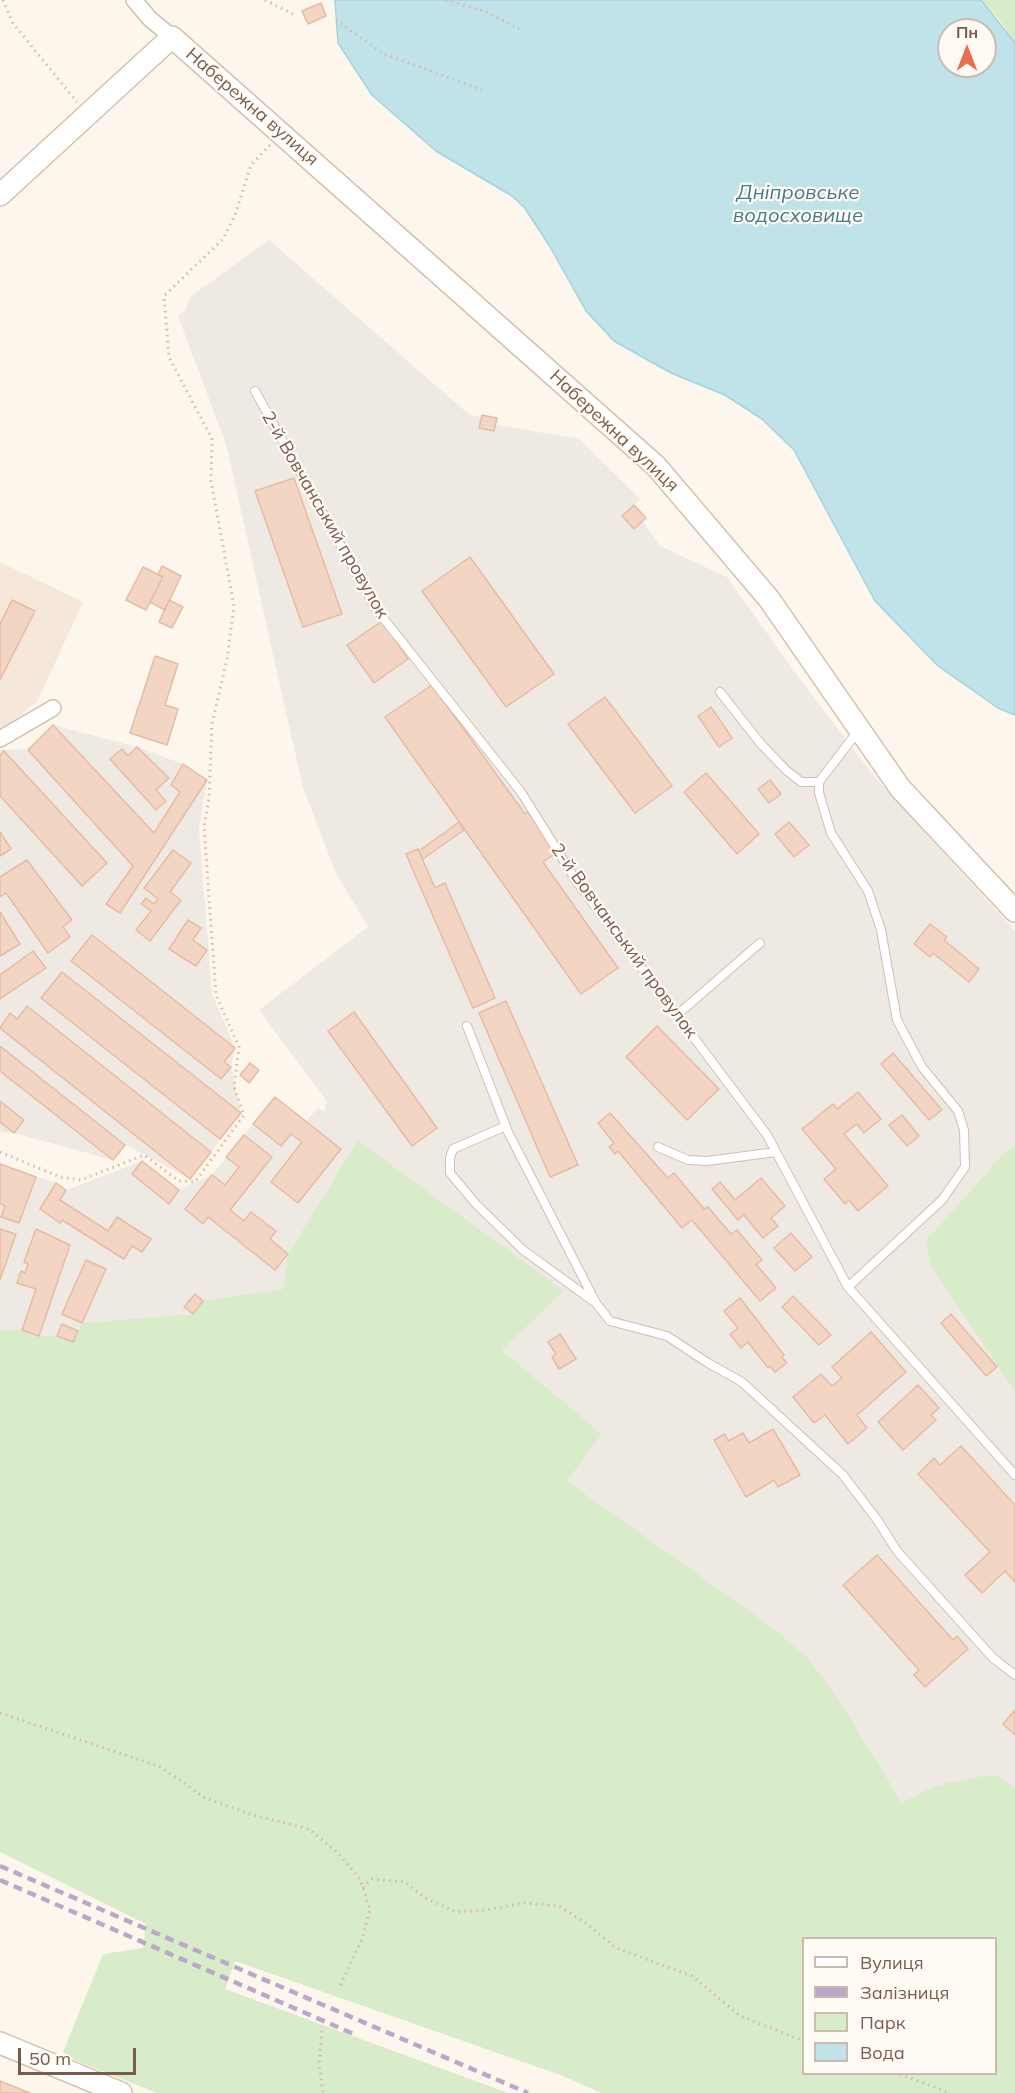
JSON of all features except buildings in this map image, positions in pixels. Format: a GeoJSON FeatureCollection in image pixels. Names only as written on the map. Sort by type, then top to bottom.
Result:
{"type":"FeatureCollection","features":[{"type":"Feature","properties":{"kind":"street"},"geometry":{"type":"LineString","coordinates":[[0,195],[172,37],[150,19],[134,0]]}},
{"type":"Feature","properties":{"kind":"street","name":"Набережна вулиця"},"geometry":{"type":"LineString","coordinates":[[172,37],[656,466],[769,599],[900,788],[1015,911]]}},
{"type":"Feature","properties":{"kind":"street"},"geometry":{"type":"LineString","coordinates":[[0,740],[53,708]]}},
{"type":"Feature","properties":{"kind":"street"},"geometry":{"type":"LineString","coordinates":[[0,2043],[121,2093]]}},
{"type":"Feature","properties":{"kind":"lane","name":"2-й Вовчанський провулок"},"geometry":{"type":"LineString","coordinates":[[255,392],[376,609],[521,792],[577,882],[767,1135],[848,1287],[1015,1475]]}},
{"type":"Feature","properties":{"kind":"lane"},"geometry":{"type":"LineString","coordinates":[[720,692],[761,744],[786,770],[801,782],[819,782]]}},
{"type":"Feature","properties":{"kind":"lane"},"geometry":{"type":"LineString","coordinates":[[848,1287],[942,1200],[965,1167],[964,1130],[958,1112],[922,1067],[897,1020],[881,930],[868,891],[831,833],[819,793],[819,782],[860,730]]}},
{"type":"Feature","properties":{"kind":"lane"},"geometry":{"type":"LineString","coordinates":[[677,1015],[760,943]]}},
{"type":"Feature","properties":{"kind":"lane"},"geometry":{"type":"LineString","coordinates":[[467,1026],[506,1126],[596,1303],[610,1321],[667,1336],[742,1382],[843,1475],[878,1521],[897,1551],[993,1658],[1015,1675]]}},
{"type":"Feature","properties":{"kind":"lane"},"geometry":{"type":"LineString","coordinates":[[506,1126],[453,1149],[450,1158],[450,1173],[476,1204],[522,1250],[596,1303]]}},
{"type":"Feature","properties":{"kind":"lane"},"geometry":{"type":"LineString","coordinates":[[658,1147],[688,1160],[707,1161],[776,1152]]}},
{"type":"Feature","properties":{"kind":"path"},"geometry":{"type":"LineString","coordinates":[[3,0],[12,22],[87,114]]}},
{"type":"Feature","properties":{"kind":"path"},"geometry":{"type":"LineString","coordinates":[[265,0],[293,14]]}},
{"type":"Feature","properties":{"kind":"path"},"geometry":{"type":"LineString","coordinates":[[446,0],[487,12],[519,29]]}},
{"type":"Feature","properties":{"kind":"path"},"geometry":{"type":"LineString","coordinates":[[336,20],[384,54],[485,91]]}},
{"type":"Feature","properties":{"kind":"path"},"geometry":{"type":"LineString","coordinates":[[0,1152],[60,1177],[81,1180],[144,1155],[179,1181],[195,1182],[244,1115],[234,1087],[239,1047],[216,995],[204,827],[209,798],[212,724],[227,658],[234,606],[211,481],[212,439],[169,357],[164,296],[223,239],[235,215],[252,165],[281,132]]}},
{"type":"Feature","properties":{"kind":"path"},"geometry":{"type":"LineString","coordinates":[[0,1713],[161,1767],[205,1798],[253,1815],[309,1829],[338,1853],[360,1879],[370,1909],[362,1939],[340,1986]]}},
{"type":"Feature","properties":{"kind":"path"},"geometry":{"type":"LineString","coordinates":[[363,1888],[372,1879],[405,1882],[425,1898],[456,1911],[486,1910],[525,1903],[559,1906],[587,1924],[616,1948],[692,1976],[740,2016],[802,2040]]}},
{"type":"Feature","properties":{"kind":"path"},"geometry":{"type":"LineString","coordinates":[[322,2031],[319,2064],[323,2093]]}},
{"type":"Feature","properties":{"kind":"path"},"geometry":{"type":"LineString","coordinates":[[905,2075],[950,2093]]}},
{"type":"Feature","properties":{"kind":"shaded area"},"geometry":{"type":"Polygon","coordinates":[[[269,240],[465,411],[473,416],[497,418],[496,425],[579,439],[640,499],[634,505],[646,518],[643,522],[660,546],[727,577],[796,674],[877,780],[1015,931],[1015,1788],[998,1775],[934,1786],[902,1804],[840,1701],[809,1659],[772,1627],[567,1481],[602,1434],[502,1350],[563,1291],[289,1254],[284,1289],[204,1301],[193,1314],[82,1323],[73,1342],[57,1336],[39,1336],[22,1330],[0,1330],[0,1164],[56,1183],[66,1190],[142,1161],[179,1190],[212,1175],[275,1097],[306,1121],[318,1108],[324,1112],[327,1101],[259,1010],[368,927],[336,873],[303,788],[226,444],[178,316],[185,311],[190,297],[269,240]]]}},
{"type":"Feature","properties":{"kind":"shaded area"},"geometry":{"type":"Polygon","coordinates":[[[0,562],[83,602],[37,702],[11,723],[0,728],[0,562]]]}},
{"type":"Feature","properties":{"kind":"shaded area"},"geometry":{"type":"Polygon","coordinates":[[[53,725],[137,747],[183,764],[207,780],[199,829],[212,994],[235,1048],[231,1067],[241,1113],[190,1179],[126,1145],[113,1160],[14,1133],[0,1132],[0,749],[28,750],[53,725]]]}},
{"type":"Feature","properties":{"kind":"green space"},"geometry":{"type":"Polygon","coordinates":[[[981,0],[1015,0],[1015,43],[1000,21],[981,0]]]}},
{"type":"Feature","properties":{"kind":"green space"},"geometry":{"type":"Polygon","coordinates":[[[358,1141],[564,1291],[502,1350],[602,1434],[567,1481],[772,1627],[809,1659],[840,1701],[902,1803],[934,1786],[977,1777],[998,1775],[1015,1788],[1015,2093],[601,2093],[563,2076],[235,1961],[225,1989],[508,2093],[157,2093],[74,2060],[63,2052],[103,1954],[143,1948],[146,1924],[0,1852],[0,1330],[22,1330],[39,1336],[57,1336],[73,1342],[82,1323],[192,1314],[203,1301],[283,1289],[288,1254],[358,1141]]]}},
{"type":"Feature","properties":{"kind":"green space"},"geometry":{"type":"Polygon","coordinates":[[[1015,1145],[1015,1391],[932,1268],[926,1241],[1006,1151],[1015,1145]]]}},
{"type":"Feature","properties":{"kind":"water","name":"Дніпровське водосховище"},"geometry":{"type":"Polygon","coordinates":[[[335,0],[981,0],[995,18],[937,18],[937,78],[997,78],[997,20],[1015,43],[1015,715],[998,708],[938,666],[875,601],[794,450],[762,419],[725,395],[671,373],[614,341],[586,311],[549,245],[524,207],[512,196],[436,151],[372,95],[338,43],[335,0]]]}},
{"type":"Feature","properties":{"kind":"railway"},"geometry":{"type":"LineString","coordinates":[[0,1866],[528,2093]]}},
{"type":"Feature","properties":{"kind":"railway"},"geometry":{"type":"LineString","coordinates":[[0,1880],[356,2035]]}}]}
